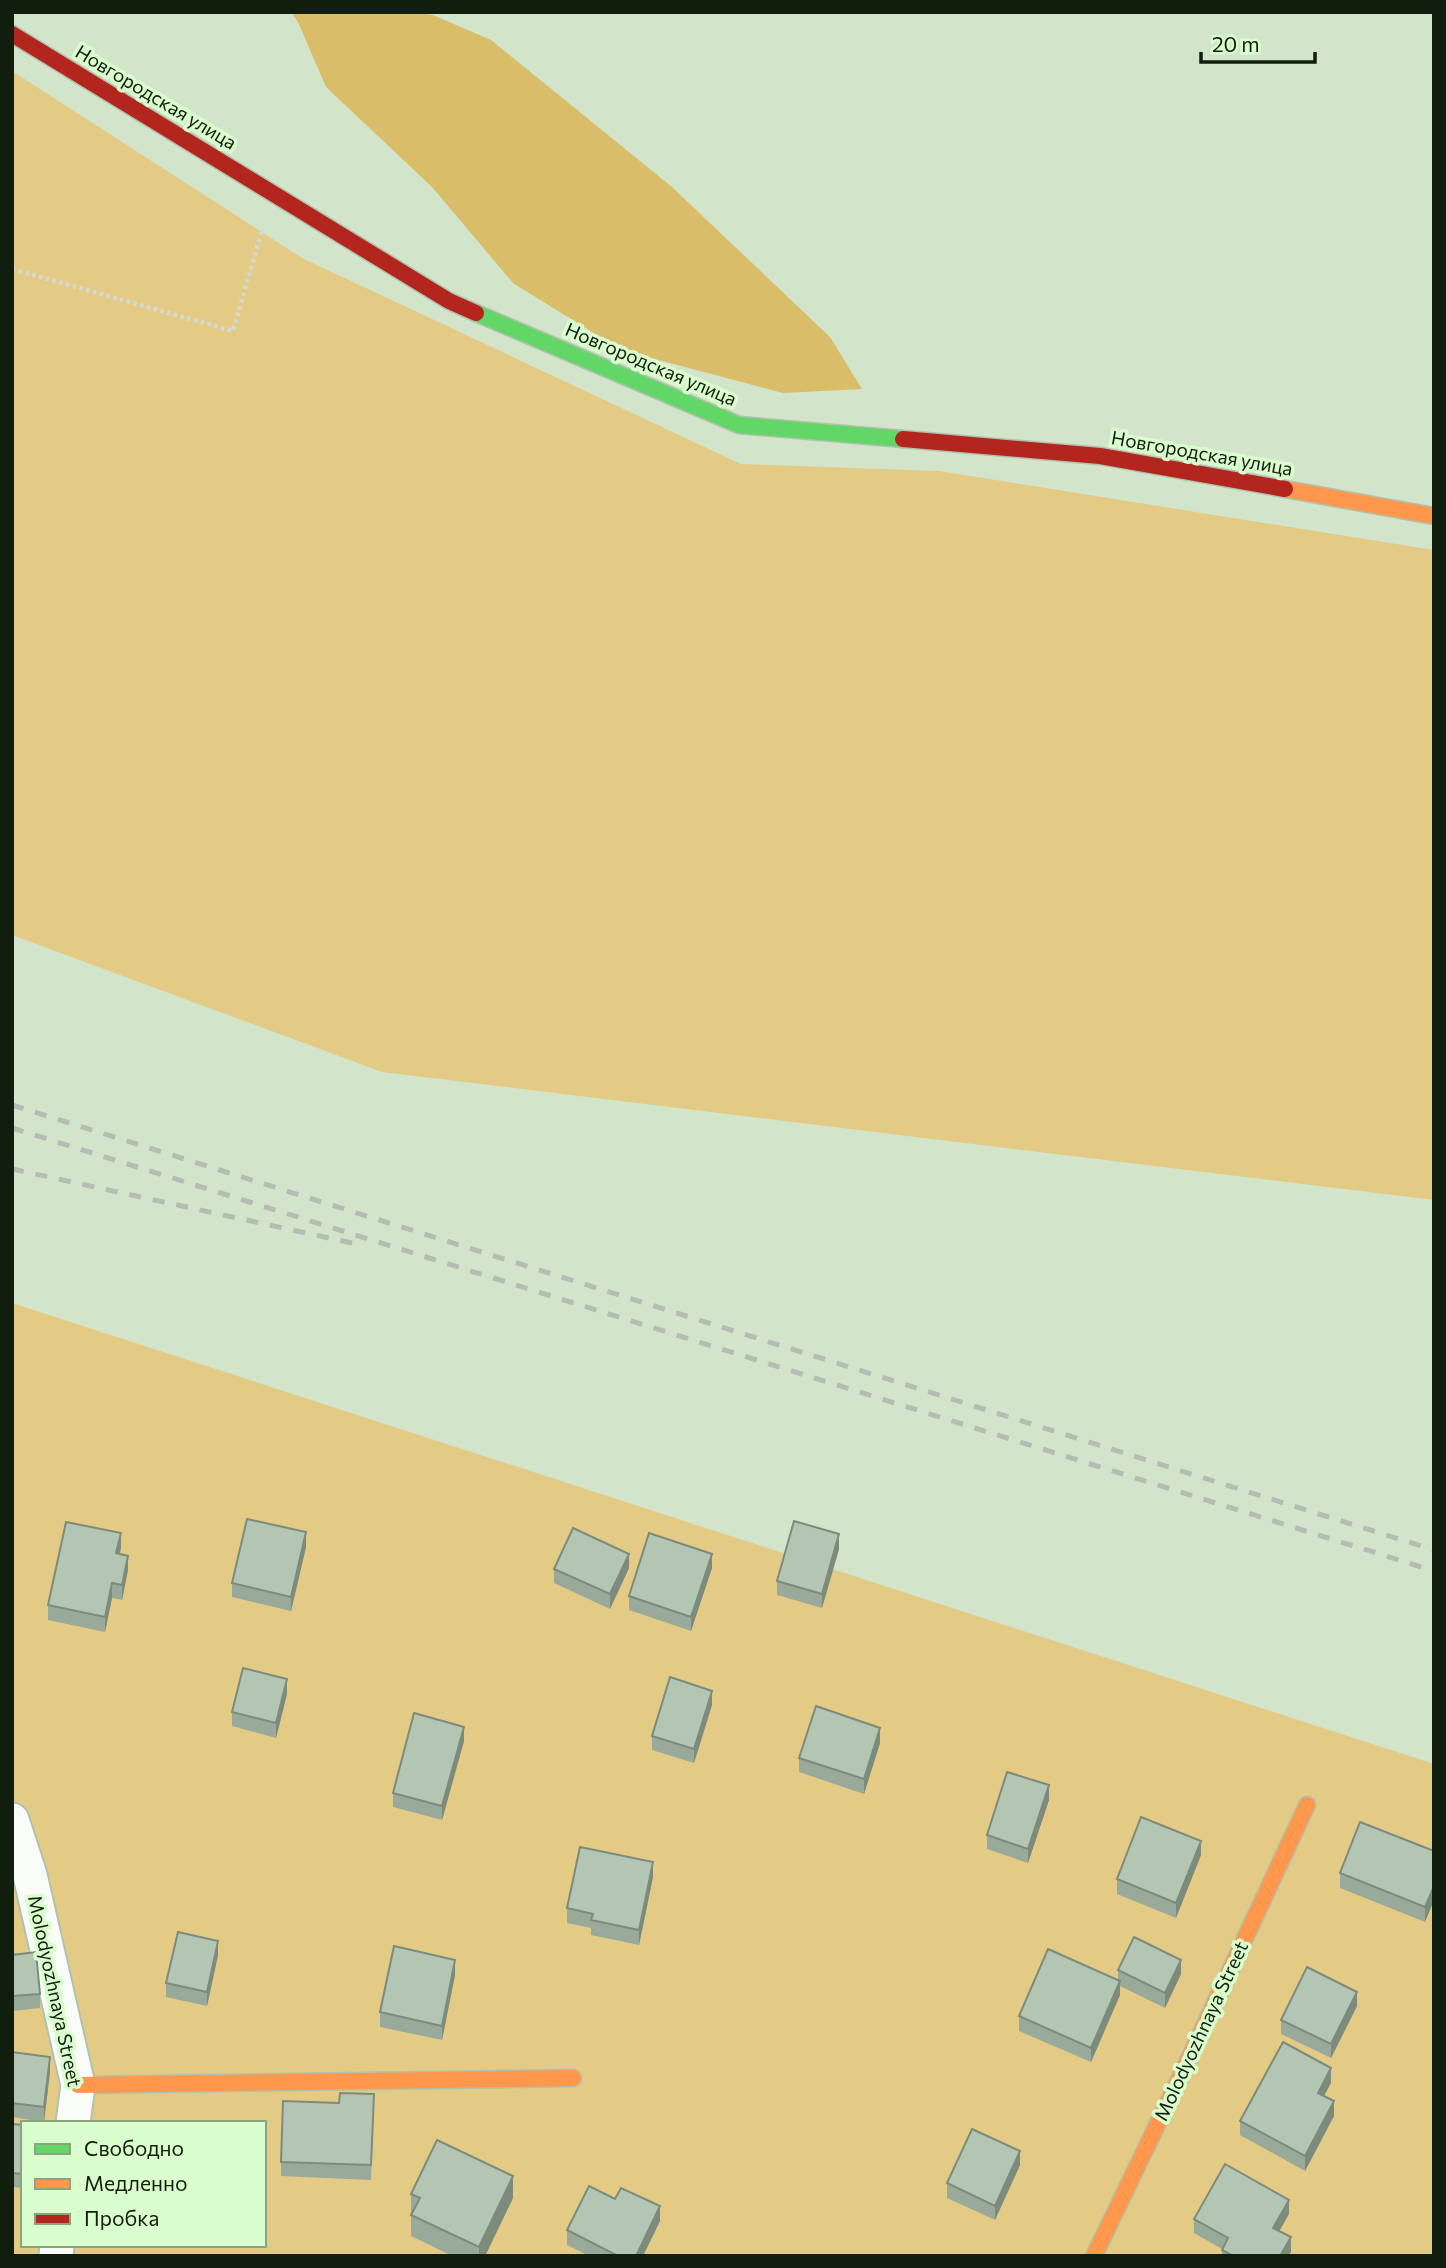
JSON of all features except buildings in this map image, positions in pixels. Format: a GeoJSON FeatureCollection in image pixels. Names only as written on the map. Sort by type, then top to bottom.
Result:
{"type":"FeatureCollection","features":[{"type":"Feature","properties":{"kind":"street","name":"Новгородская улица"},"geometry":{"type":"LineString","coordinates":[[12,34],[449,302],[739,425],[1100,456],[1434,516]]}},
{"type":"Feature","properties":{"kind":"street","name":"Molodyozhnaya Street"},"geometry":{"type":"LineString","coordinates":[[1094,2256],[1307,1805]]}},
{"type":"Feature","properties":{"kind":"street","name":"Molodyozhnaya Street"},"geometry":{"type":"LineString","coordinates":[[12,1820],[30,1875],[78,2085],[74,2121]]}},
{"type":"Feature","properties":{"kind":"street"},"geometry":{"type":"LineString","coordinates":[[78,2085],[573,2078]]}},
{"type":"Feature","properties":{"kind":"path"},"geometry":{"type":"LineString","coordinates":[[12,269],[233,331],[272,193]]}},
{"type":"Feature","properties":{"kind":"shaded area"},"geometry":{"type":"Polygon","coordinates":[[[291,12],[416,12],[433,15],[491,40],[672,187],[830,337],[862,389],[783,393],[621,350],[513,283],[432,187],[326,87],[298,22],[291,12]]]}},
{"type":"Feature","properties":{"kind":"shaded area"},"geometry":{"type":"Polygon","coordinates":[[[12,71],[302,258],[741,464],[939,471],[1434,550],[1434,1200],[382,1072],[12,935],[12,71]]]}},
{"type":"Feature","properties":{"kind":"shaded area"},"geometry":{"type":"Polygon","coordinates":[[[12,1303],[1434,1764],[1434,2256],[12,2256],[12,1303]]]}},
{"type":"Feature","properties":{"kind":"railway"},"geometry":{"type":"LineString","coordinates":[[12,1105],[1434,1550]]}},
{"type":"Feature","properties":{"kind":"railway"},"geometry":{"type":"LineString","coordinates":[[12,1128],[1434,1571]]}},
{"type":"Feature","properties":{"kind":"railway"},"geometry":{"type":"LineString","coordinates":[[12,1169],[361,1245]]}},
{"type":"Feature","properties":{"kind":"traffic: fast"},"geometry":{"type":"LineString","coordinates":[[476,313],[739,425],[903,439]]}},
{"type":"Feature","properties":{"kind":"traffic: slow"},"geometry":{"type":"LineString","coordinates":[[1285,489],[1434,516]]}},
{"type":"Feature","properties":{"kind":"traffic: slow"},"geometry":{"type":"LineString","coordinates":[[1094,2256],[1307,1805]]}},
{"type":"Feature","properties":{"kind":"traffic: slow"},"geometry":{"type":"LineString","coordinates":[[78,2085],[573,2078]]}},
{"type":"Feature","properties":{"kind":"traffic: jam"},"geometry":{"type":"LineString","coordinates":[[12,34],[449,301],[476,313]]}},
{"type":"Feature","properties":{"kind":"traffic: jam"},"geometry":{"type":"LineString","coordinates":[[903,439],[1100,456],[1285,489]]}}]}
